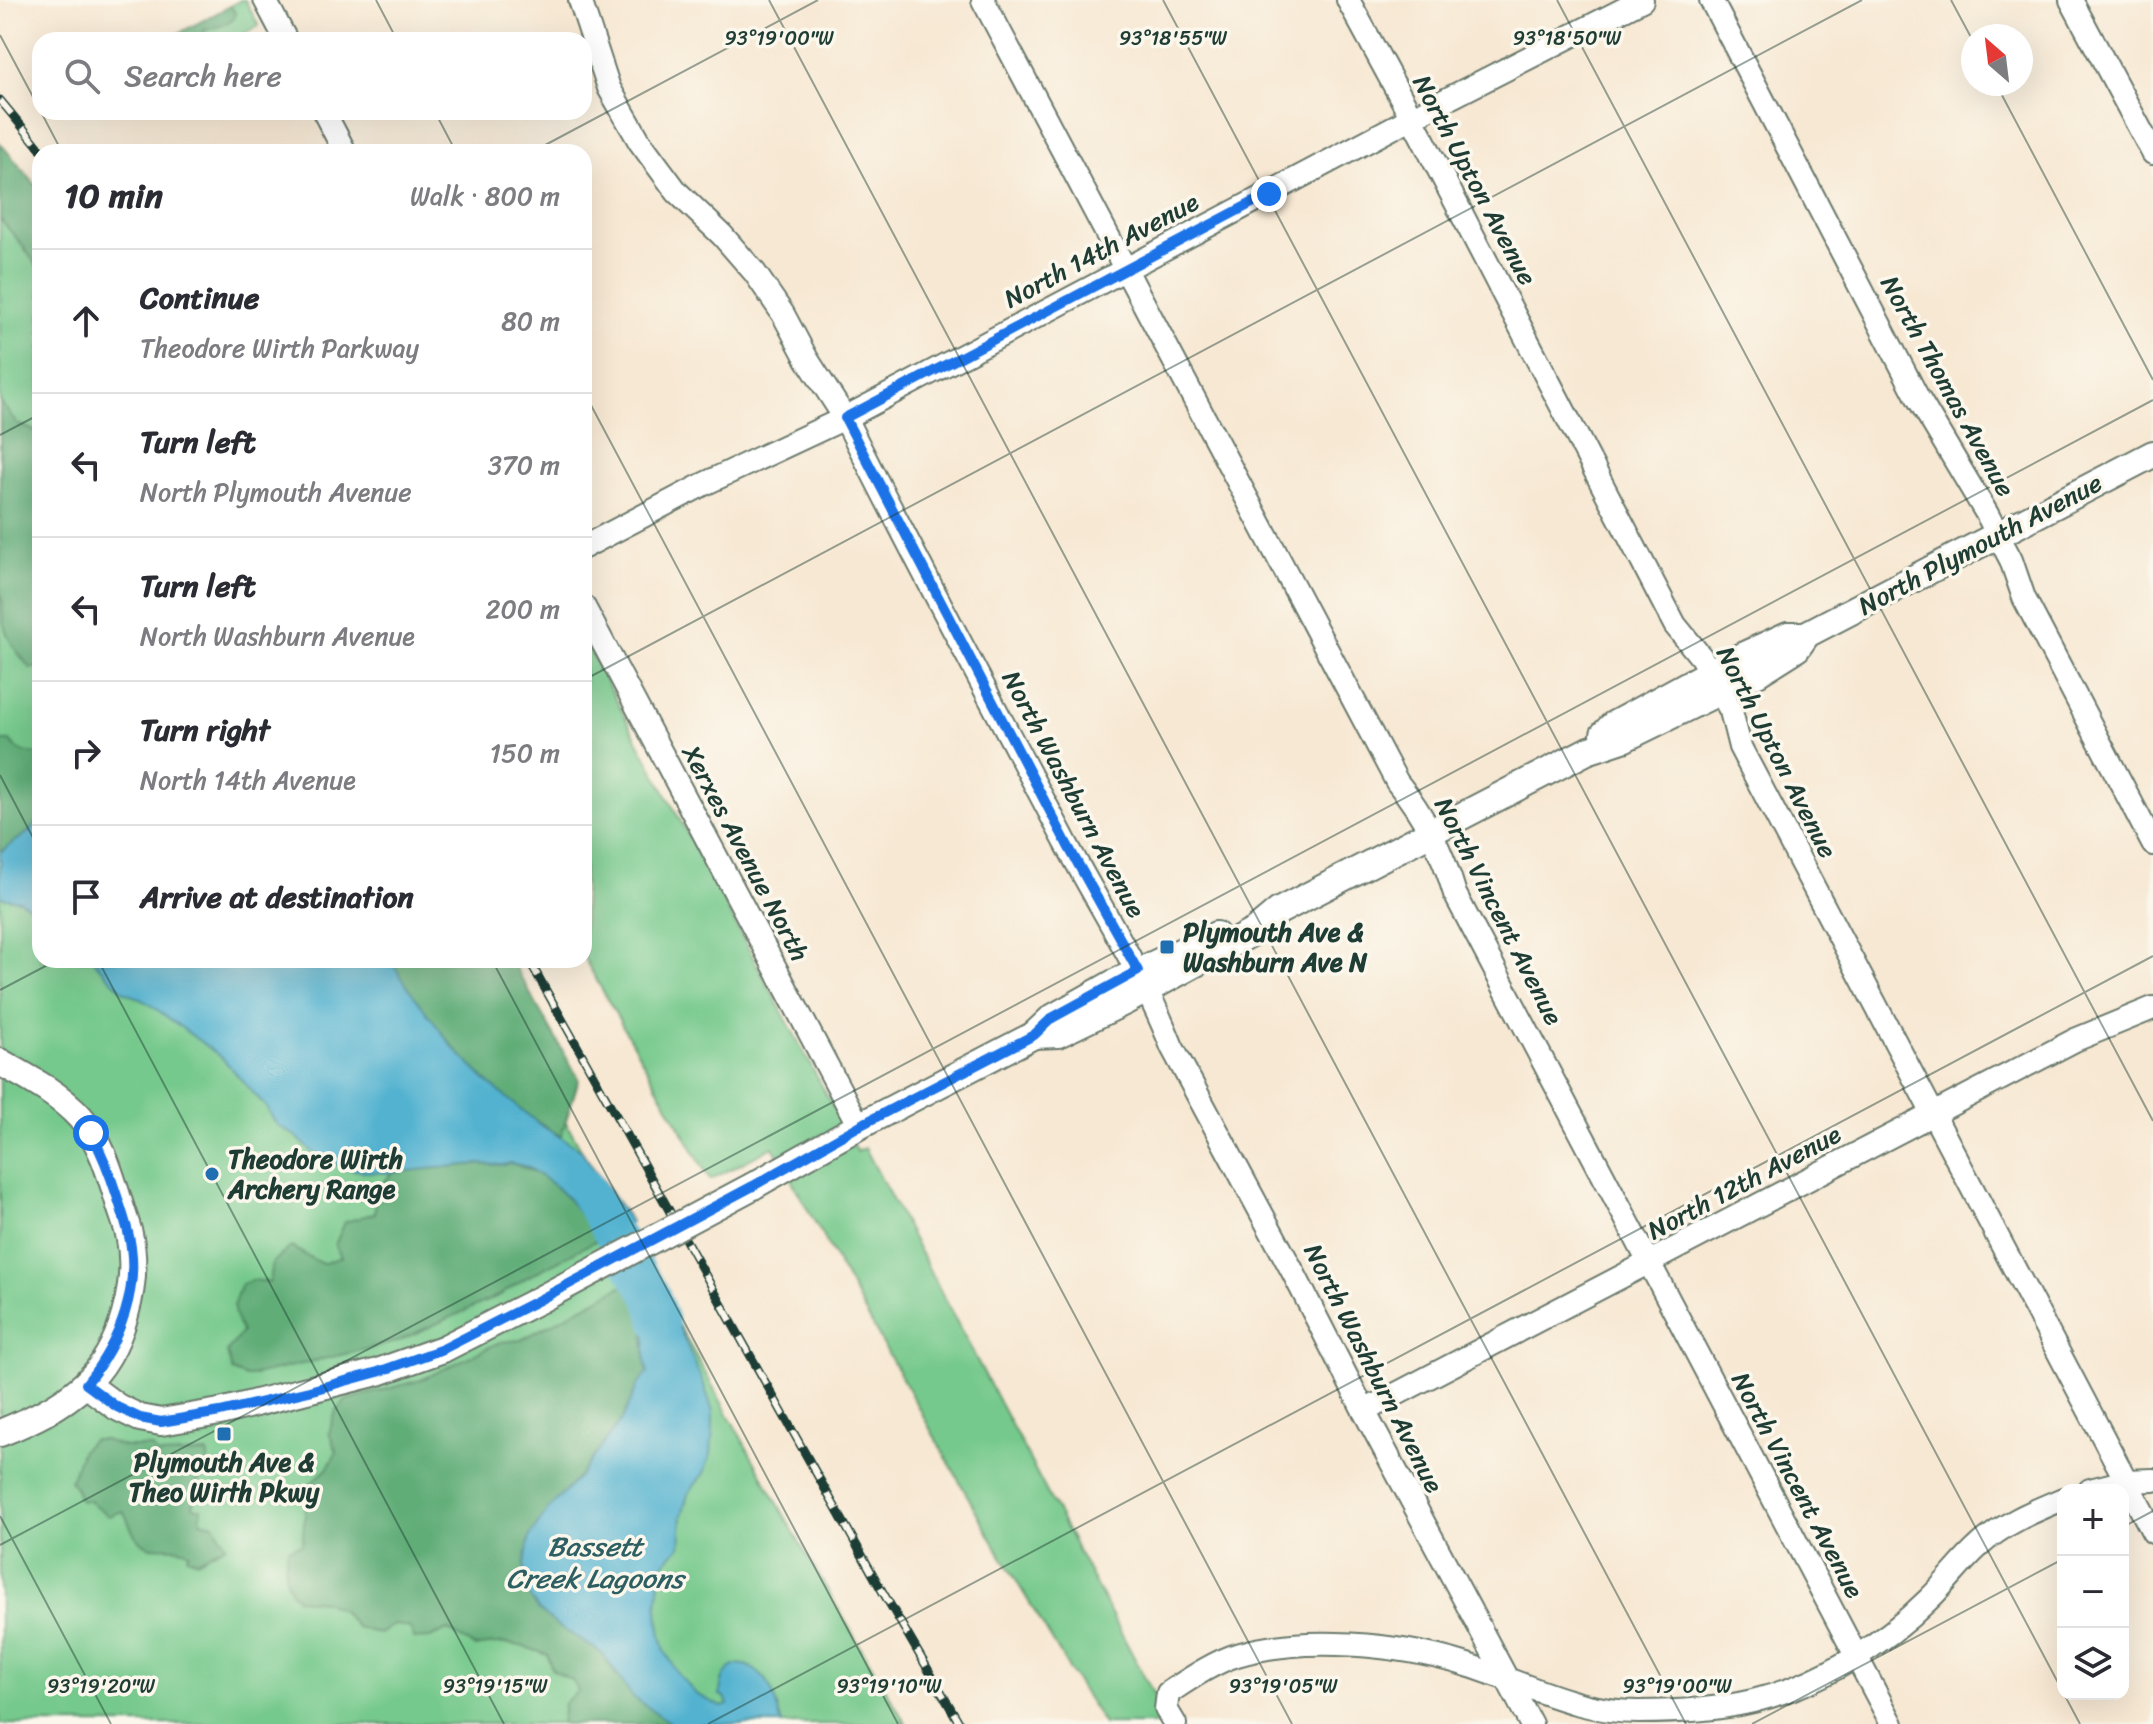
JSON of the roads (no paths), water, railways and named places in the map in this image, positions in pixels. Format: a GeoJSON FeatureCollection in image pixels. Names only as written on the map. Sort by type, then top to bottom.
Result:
{"type":"FeatureCollection","features":[{"type":"Feature","properties":{"kind":"street"},"geometry":{"type":"LineString","coordinates":[[265,0],[282,32]]}},
{"type":"Feature","properties":{"kind":"street","name":"North Washburn Avenue"},"geometry":{"type":"LineString","coordinates":[[580,0],[591,32]]}},
{"type":"Feature","properties":{"kind":"street","name":"North Vincent Avenue"},"geometry":{"type":"LineString","coordinates":[[983,0],[1397,782],[1415,804],[1430,832],[1446,863],[1455,894],[1892,1724]]}},
{"type":"Feature","properties":{"kind":"street","name":"North Upton Avenue"},"geometry":{"type":"LineString","coordinates":[[1348,0],[1675,625],[1701,657],[1731,711],[1740,747],[2153,1532]]}},
{"type":"Feature","properties":{"kind":"street","name":"North 14th Avenue"},"geometry":{"type":"LineString","coordinates":[[592,543],[702,485],[845,418],[1642,0]]}},
{"type":"Feature","properties":{"kind":"street","name":"North Thomas Avenue"},"geometry":{"type":"LineString","coordinates":[[1711,0],[1918,398],[1998,535],[2013,565],[2024,598],[2145,808],[2153,844]]}},
{"type":"Feature","properties":{"kind":"street"},"geometry":{"type":"LineString","coordinates":[[2071,0],[2153,153]]}},
{"type":"Feature","properties":{"kind":"street","name":"North Washburn Avenue"},"geometry":{"type":"LineString","coordinates":[[592,36],[609,88],[640,142],[677,192],[722,235],[755,273],[845,418],[1068,846],[1142,980],[1172,1047],[1531,1724]]}},
{"type":"Feature","properties":{"kind":"street"},"geometry":{"type":"LineString","coordinates":[[328,120],[341,144]]}},
{"type":"Feature","properties":{"kind":"street","name":"North Plymouth Avenue"},"geometry":{"type":"LineString","coordinates":[[86,1384],[117,1407],[140,1418],[161,1422],[220,1412],[378,1372],[443,1349],[1034,1035],[1052,1018],[1142,980],[1250,919],[1279,911],[1587,751],[1613,725],[1714,682],[1788,635],[1807,634],[2153,454]]}},
{"type":"Feature","properties":{"kind":"street","name":"Xerxes Avenue North"},"geometry":{"type":"LineString","coordinates":[[592,622],[859,1126]]}},
{"type":"Feature","properties":{"kind":"street","name":"North 12th Avenue"},"geometry":{"type":"LineString","coordinates":[[1364,1411],[2075,1040],[2153,1008]]}},
{"type":"Feature","properties":{"kind":"street"},"geometry":{"type":"LineString","coordinates":[[0,1062],[59,1097],[80,1118],[104,1156],[129,1235],[132,1271],[128,1305],[111,1348],[86,1384],[41,1415],[0,1433]]}},
{"type":"Feature","properties":{"kind":"street"},"geometry":{"type":"LineString","coordinates":[[2114,1484],[2153,1480]]}},
{"type":"Feature","properties":{"kind":"street"},"geometry":{"type":"LineString","coordinates":[[1175,1724],[1166,1709],[1168,1693],[1185,1681],[1236,1656],[1305,1644],[1407,1650],[1464,1664],[1574,1704],[1635,1712],[1702,1710],[1754,1700],[1811,1681],[1876,1643],[1928,1600],[1993,1534],[2030,1512],[2057,1501]]}},
{"type":"Feature","properties":{"kind":"water"},"geometry":{"type":"Polygon","coordinates":[[[32,828],[32,908],[19,900],[0,897],[0,852],[32,828]]]}},
{"type":"Feature","properties":{"kind":"water"},"geometry":{"type":"Polygon","coordinates":[[[100,968],[395,968],[452,1046],[485,1080],[539,1124],[581,1150],[631,1222],[599,1239],[556,1187],[528,1167],[510,1163],[388,1173],[343,1168],[311,1151],[297,1137],[277,1125],[266,1107],[221,1057],[148,1003],[123,991],[100,968]]]}},
{"type":"Feature","properties":{"kind":"water","name":"Bassett Creek Lagoons"},"geometry":{"type":"Polygon","coordinates":[[[652,1270],[666,1296],[713,1412],[711,1454],[704,1473],[688,1494],[682,1515],[680,1547],[662,1565],[657,1607],[665,1651],[679,1675],[696,1694],[722,1707],[728,1705],[725,1697],[720,1695],[728,1671],[739,1665],[754,1669],[769,1686],[782,1724],[672,1724],[632,1696],[603,1654],[555,1624],[528,1595],[524,1566],[530,1536],[548,1509],[578,1478],[623,1418],[637,1386],[648,1373],[645,1322],[629,1282],[652,1270]]]}},
{"type":"Feature","properties":{"kind":"waterway"},"geometry":{"type":"LineString","coordinates":[[585,1188],[651,1295],[660,1322]]}},
{"type":"Feature","properties":{"kind":"railway"},"geometry":{"type":"LineString","coordinates":[[0,100],[36,144]]}},
{"type":"Feature","properties":{"kind":"railway"},"geometry":{"type":"LineString","coordinates":[[533,968],[881,1589],[960,1724]]}},
{"type":"Feature","properties":{"kind":"place","name":"Plymouth Ave & Washburn Ave N"},"geometry":{"type":"Point","coordinates":[1167,947]}},
{"type":"Feature","properties":{"kind":"place","name":"Theodore Wirth Archery Range"},"geometry":{"type":"Point","coordinates":[212,1174]}},
{"type":"Feature","properties":{"kind":"place","name":"Plymouth Ave & Theo Wirth Pkwy"},"geometry":{"type":"Point","coordinates":[224,1434]}}]}
